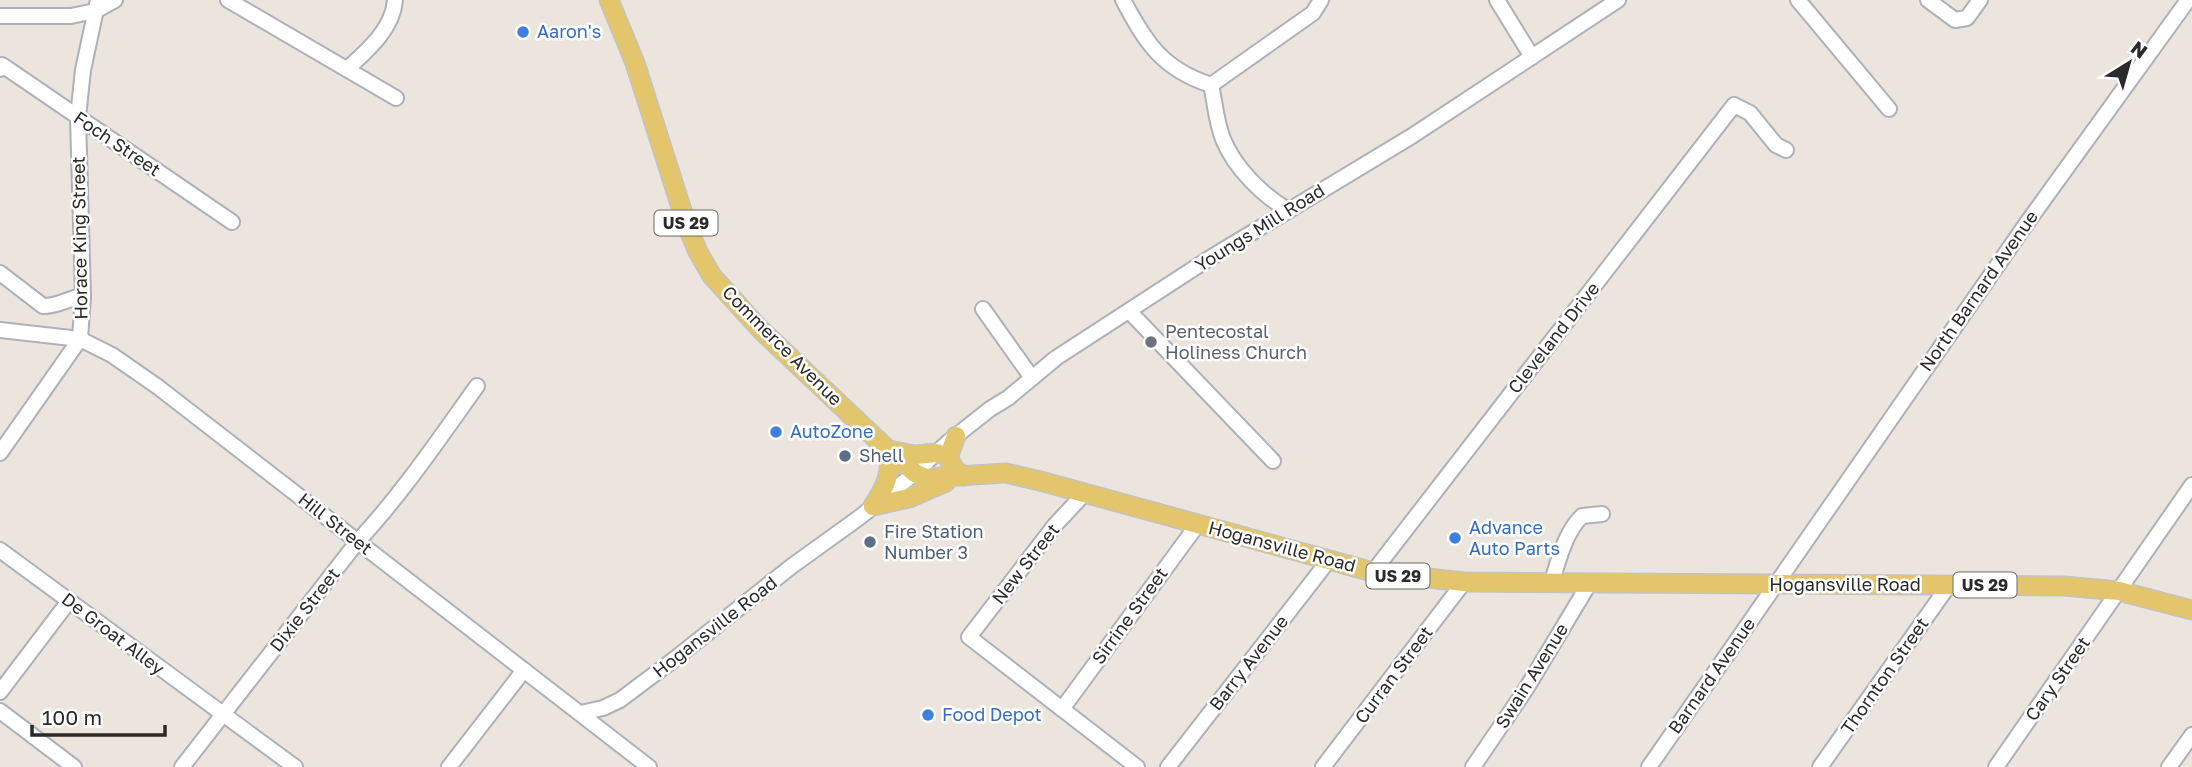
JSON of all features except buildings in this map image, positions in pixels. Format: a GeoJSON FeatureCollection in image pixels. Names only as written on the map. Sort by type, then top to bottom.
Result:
{"type":"FeatureCollection","features":[{"type":"Feature","properties":{"kind":"main road","name":"Commerce Avenue"},"geometry":{"type":"LineString","coordinates":[[609,0],[635,63],[686,223],[712,276],[743,312],[915,473]]}},
{"type":"Feature","properties":{"kind":"main road"},"geometry":{"type":"LineString","coordinates":[[956,436],[948,458],[956,471],[964,476]]}},
{"type":"Feature","properties":{"kind":"main road"},"geometry":{"type":"LineString","coordinates":[[873,506],[889,474],[888,450],[915,455],[937,453]]}},
{"type":"Feature","properties":{"kind":"main road","name":"Hogansville Road"},"geometry":{"type":"LineString","coordinates":[[915,473],[925,478],[1006,473],[1373,572],[1464,582],[2064,586],[2119,591],[2192,610]]}},
{"type":"Feature","properties":{"kind":"main road"},"geometry":{"type":"LineString","coordinates":[[873,506],[909,498],[964,476]]}},
{"type":"Feature","properties":{"kind":"street"},"geometry":{"type":"LineString","coordinates":[[0,16],[71,16],[115,0]]}},
{"type":"Feature","properties":{"kind":"street"},"geometry":{"type":"LineString","coordinates":[[228,0],[396,98]]}},
{"type":"Feature","properties":{"kind":"street"},"geometry":{"type":"LineString","coordinates":[[347,69],[388,25],[395,0]]}},
{"type":"Feature","properties":{"kind":"street"},"geometry":{"type":"LineString","coordinates":[[1123,0],[1141,33],[1165,62],[1188,78],[1211,85]]}},
{"type":"Feature","properties":{"kind":"street"},"geometry":{"type":"LineString","coordinates":[[1211,85],[1313,13],[1321,0]]}},
{"type":"Feature","properties":{"kind":"street"},"geometry":{"type":"LineString","coordinates":[[1497,0],[1532,57]]}},
{"type":"Feature","properties":{"kind":"street","name":"Youngs Mill Road"},"geometry":{"type":"LineString","coordinates":[[915,473],[956,436],[1056,358],[1288,210],[1412,136],[1618,0]]}},
{"type":"Feature","properties":{"kind":"street"},"geometry":{"type":"LineString","coordinates":[[1798,0],[1889,109]]}},
{"type":"Feature","properties":{"kind":"street"},"geometry":{"type":"LineString","coordinates":[[1928,0],[1955,20],[1966,18],[1980,0]]}},
{"type":"Feature","properties":{"kind":"street","name":"North Barnard Avenue"},"geometry":{"type":"LineString","coordinates":[[1774,585],[2029,220],[2188,0]]}},
{"type":"Feature","properties":{"kind":"street","name":"Horace King Street"},"geometry":{"type":"LineString","coordinates":[[0,453],[80,339],[83,296],[78,117],[83,69],[97,5]]}},
{"type":"Feature","properties":{"kind":"street","name":"Foch Street"},"geometry":{"type":"LineString","coordinates":[[1,67],[232,222]]}},
{"type":"Feature","properties":{"kind":"street"},"geometry":{"type":"LineString","coordinates":[[1211,85],[1223,139],[1245,174],[1276,203],[1288,210]]}},
{"type":"Feature","properties":{"kind":"street","name":"Cleveland Drive"},"geometry":{"type":"LineString","coordinates":[[1373,572],[1734,105],[1750,113],[1776,145],[1786,150]]}},
{"type":"Feature","properties":{"kind":"street"},"geometry":{"type":"LineString","coordinates":[[0,273],[43,306],[52,307],[68,298],[83,296]]}},
{"type":"Feature","properties":{"kind":"street"},"geometry":{"type":"LineString","coordinates":[[982,309],[1032,378]]}},
{"type":"Feature","properties":{"kind":"street"},"geometry":{"type":"LineString","coordinates":[[1129,311],[1273,461]]}},
{"type":"Feature","properties":{"kind":"street","name":"Hill Street"},"geometry":{"type":"LineString","coordinates":[[0,330],[80,339],[112,355],[158,387],[649,767]]}},
{"type":"Feature","properties":{"kind":"street","name":"Dixie Street"},"geometry":{"type":"LineString","coordinates":[[182,767],[358,541],[421,465],[477,386]]}},
{"type":"Feature","properties":{"kind":"street","name":"Hogansville Road"},"geometry":{"type":"LineString","coordinates":[[581,713],[603,708],[620,700],[915,473]]}},
{"type":"Feature","properties":{"kind":"street","name":"Cary Street"},"geometry":{"type":"LineString","coordinates":[[1996,767],[2192,485]]}},
{"type":"Feature","properties":{"kind":"street","name":"New Street"},"geometry":{"type":"LineString","coordinates":[[1062,709],[970,637],[1055,525],[1085,493]]}},
{"type":"Feature","properties":{"kind":"street"},"geometry":{"type":"LineString","coordinates":[[1551,583],[1567,536],[1576,522],[1582,516],[1602,514]]}},
{"type":"Feature","properties":{"kind":"street","name":"Sirrine Street"},"geometry":{"type":"LineString","coordinates":[[1062,709],[1198,524]]}},
{"type":"Feature","properties":{"kind":"street","name":"De Groat Alley"},"geometry":{"type":"LineString","coordinates":[[0,550],[295,767]]}},
{"type":"Feature","properties":{"kind":"street","name":"Barry Avenue"},"geometry":{"type":"LineString","coordinates":[[1168,767],[1329,560]]}},
{"type":"Feature","properties":{"kind":"street","name":"Curran Street"},"geometry":{"type":"LineString","coordinates":[[1323,767],[1464,582]]}},
{"type":"Feature","properties":{"kind":"street","name":"Swain Avenue"},"geometry":{"type":"LineString","coordinates":[[1474,767],[1526,689],[1589,584]]}},
{"type":"Feature","properties":{"kind":"street","name":"Barnard Avenue"},"geometry":{"type":"LineString","coordinates":[[1654,765],[1774,585]]}},
{"type":"Feature","properties":{"kind":"street","name":"Thornton Street"},"geometry":{"type":"LineString","coordinates":[[1820,767],[1949,585]]}},
{"type":"Feature","properties":{"kind":"street"},"geometry":{"type":"LineString","coordinates":[[0,692],[69,601]]}},
{"type":"Feature","properties":{"kind":"street"},"geometry":{"type":"LineString","coordinates":[[0,667],[13,677]]}},
{"type":"Feature","properties":{"kind":"street"},"geometry":{"type":"LineString","coordinates":[[449,767],[524,670]]}},
{"type":"Feature","properties":{"kind":"street"},"geometry":{"type":"LineString","coordinates":[[1062,709],[1138,767]]}},
{"type":"Feature","properties":{"kind":"street"},"geometry":{"type":"LineString","coordinates":[[0,711],[74,767]]}},
{"type":"Feature","properties":{"kind":"street"},"geometry":{"type":"LineString","coordinates":[[2169,767],[2192,735]]}},
{"type":"Feature","properties":{"kind":"place","name":"Aaron's"},"geometry":{"type":"Point","coordinates":[523,32]}},
{"type":"Feature","properties":{"kind":"place","name":"Pentecostal Holiness Church"},"geometry":{"type":"Point","coordinates":[1151,342]}},
{"type":"Feature","properties":{"kind":"place","name":"AutoZone"},"geometry":{"type":"Point","coordinates":[776,432]}},
{"type":"Feature","properties":{"kind":"place","name":"Shell"},"geometry":{"type":"Point","coordinates":[845,456]}},
{"type":"Feature","properties":{"kind":"place","name":"Advance Auto Parts"},"geometry":{"type":"Point","coordinates":[1455,538]}},
{"type":"Feature","properties":{"kind":"place","name":"Fire Station Number 3"},"geometry":{"type":"Point","coordinates":[870,542]}},
{"type":"Feature","properties":{"kind":"place","name":"Food Depot"},"geometry":{"type":"Point","coordinates":[928,715]}}]}
